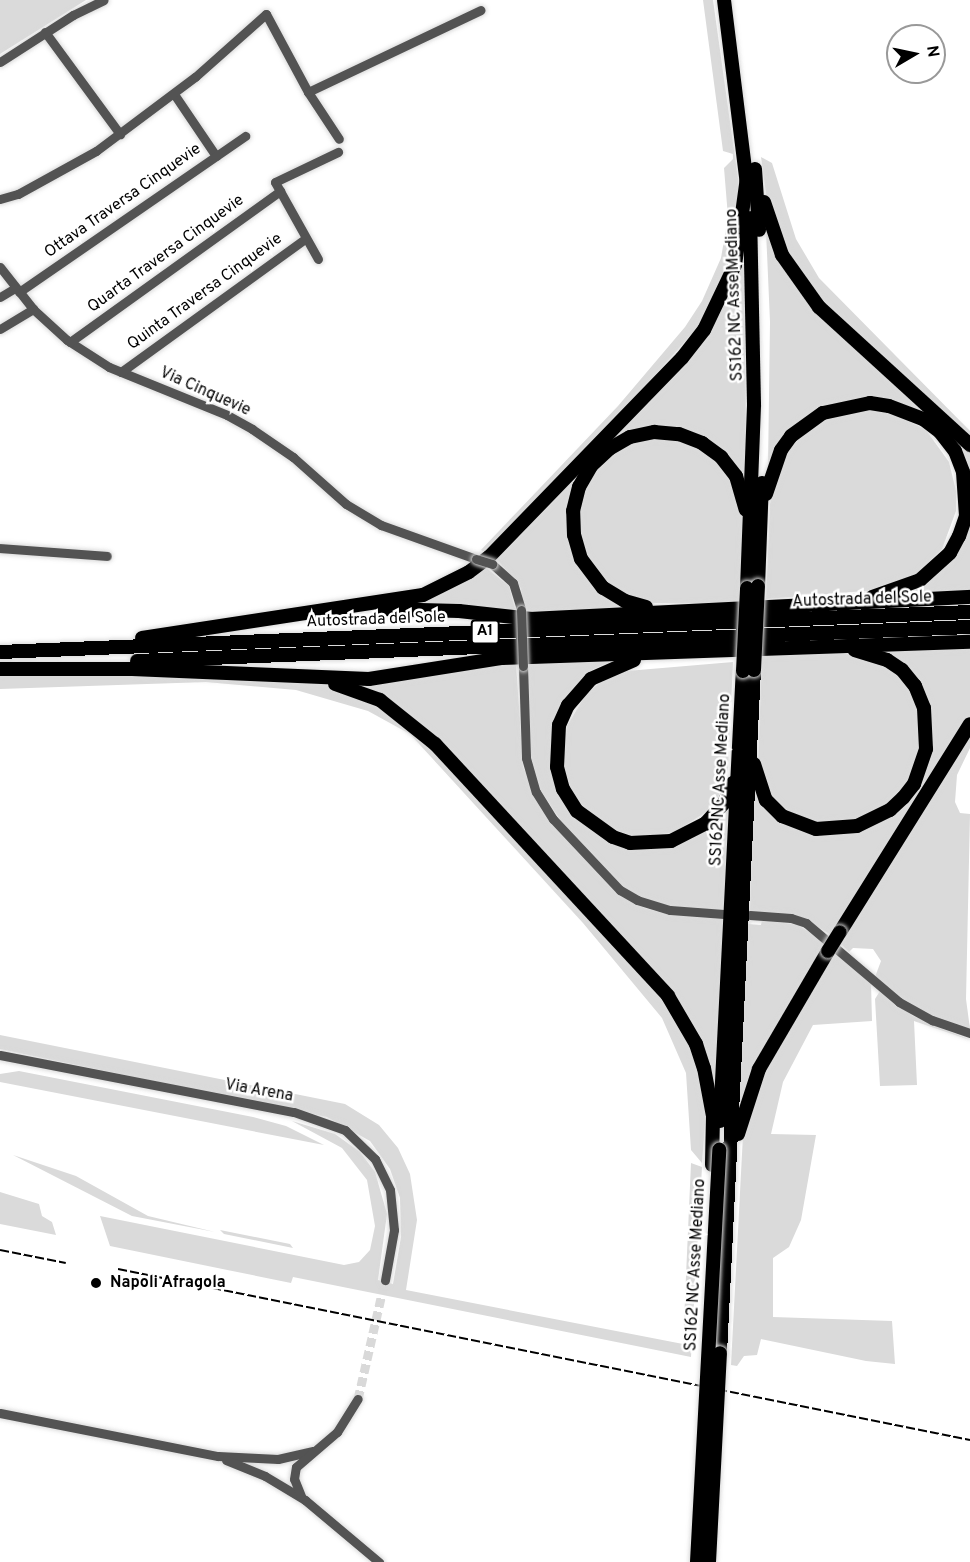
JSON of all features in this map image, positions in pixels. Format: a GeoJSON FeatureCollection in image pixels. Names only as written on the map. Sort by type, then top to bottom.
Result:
{"type":"FeatureCollection","features":[{"type":"Feature","properties":{"kind":"highway","name":"SS162 NC Asse Mediano"},"geometry":{"type":"LineString","coordinates":[[724,0],[751,173]]}},
{"type":"Feature","properties":{"kind":"highway","name":"SS162 NC Asse Mediano"},"geometry":{"type":"LineString","coordinates":[[709,1562],[730,1174],[724,1150],[738,767],[748,670],[754,549],[754,290],[751,173],[733,0]]}},
{"type":"Feature","properties":{"kind":"highway"},"geometry":{"type":"LineString","coordinates":[[751,173],[782,255],[798,281],[819,307],[970,445]]}},
{"type":"Feature","properties":{"kind":"highway"},"geometry":{"type":"LineString","coordinates":[[4,652],[187,633],[423,595],[469,572],[489,557],[682,358],[704,330],[730,280],[742,230],[751,173]]}},
{"type":"Feature","properties":{"kind":"highway"},"geometry":{"type":"LineString","coordinates":[[754,549],[772,468],[791,436],[805,424],[823,413],[870,403],[923,419],[954,451],[963,472],[966,516],[959,536],[950,554],[920,580],[882,595],[841,603]]}},
{"type":"Feature","properties":{"kind":"highway"},"geometry":{"type":"LineString","coordinates":[[660,610],[613,595],[595,579],[581,559],[574,535],[573,511],[579,487],[591,466],[609,449],[630,438],[654,432],[679,434],[702,443],[721,457],[736,477],[746,499],[754,549]]}},
{"type":"Feature","properties":{"kind":"highway"},"geometry":{"type":"LineString","coordinates":[[335,610],[411,608],[532,619],[660,610],[970,597]]}},
{"type":"Feature","properties":{"kind":"highway","name":"Autostrada del Sole"},"geometry":{"type":"LineString","coordinates":[[4,652],[970,612]]}},
{"type":"Feature","properties":{"kind":"highway","name":"Autostrada del Sole"},"geometry":{"type":"LineString","coordinates":[[0,668],[970,627]]}},
{"type":"Feature","properties":{"kind":"highway"},"geometry":{"type":"LineString","coordinates":[[0,668],[143,669],[313,679],[369,679],[502,658],[970,642]]}},
{"type":"Feature","properties":{"kind":"highway"},"geometry":{"type":"LineString","coordinates":[[750,735],[755,775],[766,800],[782,816],[798,824],[835,830],[858,826],[890,810],[909,791],[922,766],[927,728],[915,686],[887,660],[867,652],[824,646]]}},
{"type":"Feature","properties":{"kind":"highway"},"geometry":{"type":"LineString","coordinates":[[663,654],[607,669],[591,679],[568,705],[556,741],[557,767],[563,789],[577,811],[613,837],[630,843],[670,841],[705,824],[724,803],[738,767]]}},
{"type":"Feature","properties":{"kind":"highway","name":"SS162 NC Asse Mediano"},"geometry":{"type":"LineString","coordinates":[[698,1562],[712,1277],[724,1150],[750,735],[748,670]]}},
{"type":"Feature","properties":{"kind":"highway"},"geometry":{"type":"LineString","coordinates":[[313,679],[352,688],[380,700],[407,718],[668,996],[696,1044],[704,1068],[713,1116],[724,1150]]}},
{"type":"Feature","properties":{"kind":"highway"},"geometry":{"type":"LineString","coordinates":[[724,1150],[759,1069],[828,951],[970,724]]}},
{"type":"Feature","properties":{"kind":"street"},"geometry":{"type":"LineString","coordinates":[[0,62],[45,32],[104,0]]}},
{"type":"Feature","properties":{"kind":"street"},"geometry":{"type":"LineString","coordinates":[[308,92],[481,9]]}},
{"type":"Feature","properties":{"kind":"street"},"geometry":{"type":"LineString","coordinates":[[0,199],[18,194],[120,134],[174,94],[266,14],[308,92],[339,139]]}},
{"type":"Feature","properties":{"kind":"street"},"geometry":{"type":"LineString","coordinates":[[45,32],[120,134]]}},
{"type":"Feature","properties":{"kind":"street"},"geometry":{"type":"LineString","coordinates":[[174,94],[216,156]]}},
{"type":"Feature","properties":{"kind":"street","name":"Ottava Traversa Cinquevie"},"geometry":{"type":"LineString","coordinates":[[0,297],[17,290],[246,136]]}},
{"type":"Feature","properties":{"kind":"street","name":"Quarta Traversa Cinquevie"},"geometry":{"type":"LineString","coordinates":[[70,342],[280,191],[275,182],[338,152]]}},
{"type":"Feature","properties":{"kind":"street"},"geometry":{"type":"LineString","coordinates":[[280,191],[318,259]]}},
{"type":"Feature","properties":{"kind":"street","name":"Quinta Traversa Cinquevie"},"geometry":{"type":"LineString","coordinates":[[121,372],[306,238]]}},
{"type":"Feature","properties":{"kind":"street","name":"Via Cinquevie"},"geometry":{"type":"LineString","coordinates":[[0,267],[33,309],[70,342],[121,372],[252,429],[293,457],[346,504],[381,525],[492,564],[513,583],[521,610],[526,758],[536,792],[554,819],[620,890],[637,900],[670,910],[724,914]]}},
{"type":"Feature","properties":{"kind":"street"},"geometry":{"type":"LineString","coordinates":[[0,329],[33,309]]}},
{"type":"Feature","properties":{"kind":"street"},"geometry":{"type":"LineString","coordinates":[[0,548],[106,556]]}},
{"type":"Feature","properties":{"kind":"street"},"geometry":{"type":"LineString","coordinates":[[750,915],[791,918],[806,923],[899,1002],[932,1020],[970,1033]]}},
{"type":"Feature","properties":{"kind":"street","name":"Via Arena"},"geometry":{"type":"LineString","coordinates":[[0,1055],[294,1112],[345,1130],[375,1159],[390,1190],[394,1230],[385,1280]]}},
{"type":"Feature","properties":{"kind":"street"},"geometry":{"type":"LineString","coordinates":[[304,1500],[296,1487],[294,1472],[313,1451],[338,1432],[358,1399]]}},
{"type":"Feature","properties":{"kind":"street"},"geometry":{"type":"LineString","coordinates":[[0,1413],[218,1456],[278,1459],[313,1451]]}},
{"type":"Feature","properties":{"kind":"street"},"geometry":{"type":"LineString","coordinates":[[218,1456],[265,1476],[304,1500],[379,1562]]}},
{"type":"Feature","properties":{"kind":"shaded area"},"geometry":{"type":"Polygon","coordinates":[[[0,0],[86,0],[0,54],[0,0]]]}},
{"type":"Feature","properties":{"kind":"shaded area"},"geometry":{"type":"Polygon","coordinates":[[[703,0],[713,0],[739,186],[731,260],[703,321],[610,426],[487,553],[481,550],[618,406],[685,327],[702,301],[721,258],[728,217],[724,168],[733,159],[733,154],[723,151],[703,0]]]}},
{"type":"Feature","properties":{"kind":"shaded area"},"geometry":{"type":"Polygon","coordinates":[[[761,157],[772,163],[796,239],[819,278],[970,431],[970,441],[848,330],[805,284],[786,254],[767,201],[761,157]]]}},
{"type":"Feature","properties":{"kind":"shaded area"},"geometry":{"type":"Polygon","coordinates":[[[766,230],[786,271],[897,385],[970,452],[970,593],[895,595],[935,576],[959,544],[968,485],[931,422],[846,402],[782,443],[768,467],[770,322],[766,230]]]}},
{"type":"Feature","properties":{"kind":"shaded area"},"geometry":{"type":"Polygon","coordinates":[[[745,239],[746,486],[734,464],[663,427],[591,460],[572,547],[627,608],[524,613],[521,588],[494,556],[681,360],[745,239]]]}},
{"type":"Feature","properties":{"kind":"shaded area"},"geometry":{"type":"Polygon","coordinates":[[[882,408],[926,430],[949,462],[956,491],[956,511],[942,549],[914,577],[877,590],[766,599],[770,504],[778,467],[793,441],[833,413],[882,408]]]}},
{"type":"Feature","properties":{"kind":"shaded area"},"geometry":{"type":"Polygon","coordinates":[[[646,437],[692,442],[729,472],[744,516],[740,603],[645,603],[627,598],[591,568],[577,534],[582,487],[612,451],[646,437]]]}},
{"type":"Feature","properties":{"kind":"shaded area"},"geometry":{"type":"Polygon","coordinates":[[[485,567],[509,586],[516,613],[414,605],[413,602],[485,567]]]}},
{"type":"Feature","properties":{"kind":"shaded area"},"geometry":{"type":"Polygon","coordinates":[[[970,648],[970,717],[831,935],[805,919],[750,911],[754,783],[792,825],[861,828],[918,782],[924,699],[879,649],[970,648]]]}},
{"type":"Feature","properties":{"kind":"shaded area"},"geometry":{"type":"Polygon","coordinates":[[[843,653],[884,662],[906,680],[919,707],[924,737],[918,766],[903,792],[880,812],[852,823],[822,824],[794,815],[769,797],[758,768],[762,656],[843,653]]]}},
{"type":"Feature","properties":{"kind":"shaded area"},"geometry":{"type":"Polygon","coordinates":[[[611,661],[592,670],[566,702],[557,785],[610,840],[671,846],[691,839],[724,807],[730,809],[725,910],[669,907],[639,897],[622,886],[561,821],[538,786],[531,756],[527,662],[611,661]]]}},
{"type":"Feature","properties":{"kind":"shaded area"},"geometry":{"type":"Polygon","coordinates":[[[733,662],[728,771],[718,797],[706,812],[675,832],[638,837],[611,829],[581,806],[571,790],[563,763],[567,726],[586,694],[601,682],[627,671],[733,662]]]}},
{"type":"Feature","properties":{"kind":"shaded area"},"geometry":{"type":"Polygon","coordinates":[[[516,663],[523,767],[545,814],[617,891],[644,908],[670,915],[723,919],[716,1090],[689,1025],[431,733],[380,697],[346,682],[516,663]]]}},
{"type":"Feature","properties":{"kind":"shaded area"},"geometry":{"type":"Polygon","coordinates":[[[132,671],[313,679],[357,694],[412,727],[660,991],[695,1055],[706,1111],[702,1163],[691,1150],[686,1073],[662,1018],[583,923],[410,734],[368,711],[296,690],[206,682],[0,689],[0,675],[132,671]]]}},
{"type":"Feature","properties":{"kind":"shaded area"},"geometry":{"type":"Polygon","coordinates":[[[970,730],[970,748],[957,775],[955,802],[960,813],[970,814],[966,999],[970,1029],[932,1017],[898,997],[875,977],[881,961],[873,949],[853,948],[849,952],[838,941],[970,730]]]}},
{"type":"Feature","properties":{"kind":"shaded area"},"geometry":{"type":"Polygon","coordinates":[[[762,920],[798,925],[826,943],[737,1113],[748,924],[761,925],[762,920]]]}},
{"type":"Feature","properties":{"kind":"shaded area"},"geometry":{"type":"Polygon","coordinates":[[[835,950],[871,982],[872,1021],[813,1025],[783,1082],[771,1134],[816,1135],[801,1220],[789,1247],[773,1258],[773,1317],[892,1321],[895,1364],[866,1361],[761,1339],[757,1355],[744,1356],[737,1366],[731,1365],[743,1135],[755,1087],[835,950]]]}},
{"type":"Feature","properties":{"kind":"shaded area"},"geometry":{"type":"Polygon","coordinates":[[[880,991],[913,1016],[970,1040],[914,1021],[917,1085],[880,1086],[875,999],[880,991]]]}},
{"type":"Feature","properties":{"kind":"shaded area"},"geometry":{"type":"Polygon","coordinates":[[[0,1035],[345,1104],[379,1125],[398,1148],[410,1174],[417,1220],[406,1290],[683,1344],[691,1163],[702,1167],[691,1357],[293,1277],[291,1283],[110,1246],[100,1216],[344,1265],[359,1262],[370,1250],[375,1226],[367,1180],[342,1148],[292,1121],[335,1134],[360,1152],[375,1172],[387,1214],[378,1280],[393,1284],[401,1237],[400,1198],[390,1169],[370,1141],[327,1117],[0,1049],[0,1035]]]}},
{"type":"Feature","properties":{"kind":"shaded area"},"geometry":{"type":"Polygon","coordinates":[[[19,1071],[253,1117],[286,1126],[324,1145],[0,1082],[0,1074],[19,1071]]]}},
{"type":"Feature","properties":{"kind":"shaded area"},"geometry":{"type":"Polygon","coordinates":[[[13,1155],[76,1176],[148,1216],[215,1232],[132,1216],[13,1155]]]}},
{"type":"Feature","properties":{"kind":"shaded area"},"geometry":{"type":"Polygon","coordinates":[[[0,1192],[39,1204],[42,1216],[52,1222],[56,1235],[0,1224],[0,1192]]]}},
{"type":"Feature","properties":{"kind":"shaded area"},"geometry":{"type":"Polygon","coordinates":[[[220,1230],[290,1244],[293,1248],[224,1234],[220,1230]]]}},
{"type":"Feature","properties":{"kind":"tunnel"},"geometry":{"type":"LineString","coordinates":[[358,1399],[385,1280]]}},
{"type":"Feature","properties":{"kind":"railway"},"geometry":{"type":"LineString","coordinates":[[0,1250],[66,1263]]}},
{"type":"Feature","properties":{"kind":"railway"},"geometry":{"type":"LineString","coordinates":[[118,1269],[970,1440]]}},
{"type":"Feature","properties":{"kind":"place","name":"Napoli Afragola"},"geometry":{"type":"Point","coordinates":[96,1283]}}]}
